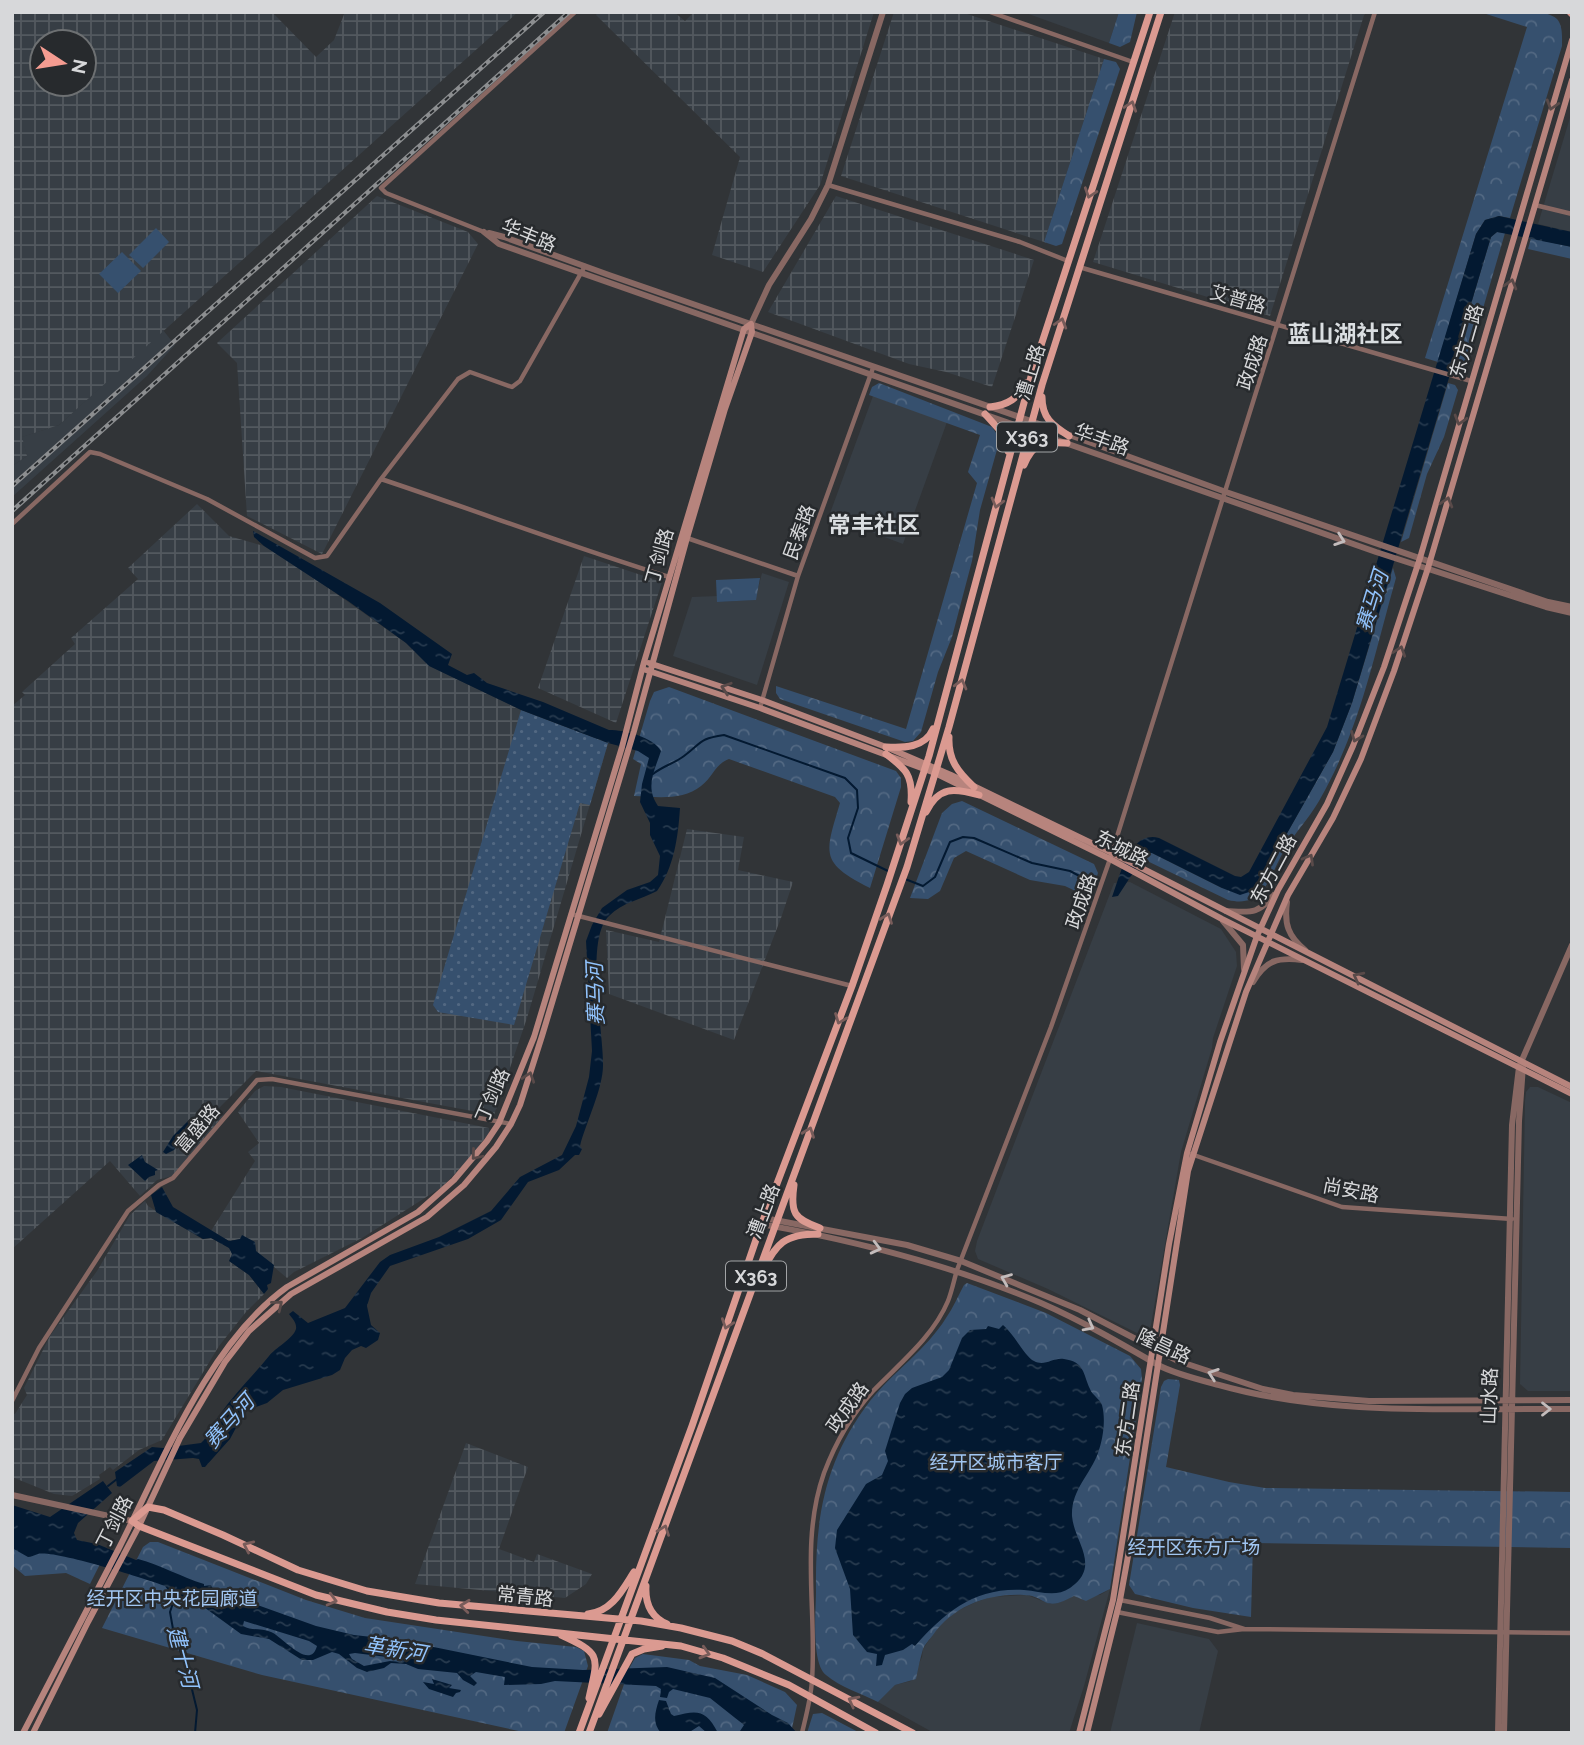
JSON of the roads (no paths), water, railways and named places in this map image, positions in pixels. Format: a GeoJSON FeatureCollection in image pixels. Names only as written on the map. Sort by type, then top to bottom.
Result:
{"type":"FeatureCollection","features":[{"type":"Feature","properties":{"kind":"main road","name":"漕上路"},"geometry":{"type":"LineString","coordinates":[[614,1638],[895,861],[943,706],[1032,373],[1150,12]]}},
{"type":"Feature","properties":{"kind":"main road","name":"漕上路"},"geometry":{"type":"LineString","coordinates":[[598,1687],[615,1663],[624,1640],[906,867],[949,727],[1042,384],[1161,12]]}},
{"type":"Feature","properties":{"kind":"main road","name":"东方二路"},"geometry":{"type":"LineString","coordinates":[[1079,1733],[1113,1600],[1152,1360],[1157,1350],[1190,1154],[1220,1042],[1257,936],[1278,890],[1326,804],[1353,746],[1384,667],[1417,566],[1572,40]]}},
{"type":"Feature","properties":{"kind":"main road","name":"东方二路"},"geometry":{"type":"LineString","coordinates":[[1190,1154],[1246,992],[1267,941],[1288,895],[1333,818],[1361,759],[1394,671],[1429,565],[1572,80]]}},
{"type":"Feature","properties":{"kind":"main road","name":"丁剑路"},"geometry":{"type":"LineString","coordinates":[[647,666],[749,328]]}},
{"type":"Feature","properties":{"kind":"main road","name":"丁剑路"},"geometry":{"type":"LineString","coordinates":[[23,1733],[123,1549],[139,1527],[172,1441],[233,1338],[270,1299],[287,1287],[418,1212],[454,1180],[499,1123],[534,1037],[574,914],[631,730],[669,577],[749,328]]}},
{"type":"Feature","properties":{"kind":"main road"},"geometry":{"type":"LineString","coordinates":[[1009,459],[1005,436],[988,411],[1010,403],[1020,394],[1032,373]]}},
{"type":"Feature","properties":{"kind":"main road"},"geometry":{"type":"LineString","coordinates":[[1042,384],[1041,401],[1044,414],[1049,424],[1068,439]]}},
{"type":"Feature","properties":{"kind":"main road"},"geometry":{"type":"LineString","coordinates":[[1015,485],[1030,452],[1037,445],[1068,439]]}},
{"type":"Feature","properties":{"kind":"main road","name":"东城路"},"geometry":{"type":"LineString","coordinates":[[647,666],[762,700],[926,766],[979,795],[1111,856]]}},
{"type":"Feature","properties":{"kind":"main road","name":"东城路"},"geometry":{"type":"LineString","coordinates":[[647,666],[760,708],[886,750]]}},
{"type":"Feature","properties":{"kind":"main road"},"geometry":{"type":"LineString","coordinates":[[886,750],[917,745],[930,736],[943,706]]}},
{"type":"Feature","properties":{"kind":"main road"},"geometry":{"type":"LineString","coordinates":[[949,727],[948,746],[954,766],[974,787]]}},
{"type":"Feature","properties":{"kind":"main road"},"geometry":{"type":"LineString","coordinates":[[886,750],[905,769],[910,779],[912,791],[909,814]]}},
{"type":"Feature","properties":{"kind":"main road","name":"东城路"},"geometry":{"type":"LineString","coordinates":[[936,771],[974,787],[1307,951],[1572,1094]]}},
{"type":"Feature","properties":{"kind":"main road"},"geometry":{"type":"LineString","coordinates":[[914,838],[931,802],[940,794],[961,790],[979,795]]}},
{"type":"Feature","properties":{"kind":"main road","name":"东城路"},"geometry":{"type":"LineString","coordinates":[[1140,871],[1222,919],[1521,1066],[1572,1087]]}},
{"type":"Feature","properties":{"kind":"main road","name":"丁剑路"},"geometry":{"type":"LineString","coordinates":[[123,1549],[132,1521],[164,1464],[225,1362],[249,1331],[291,1294],[427,1217],[464,1185],[496,1147],[520,1105],[542,1036],[574,914]]}},
{"type":"Feature","properties":{"kind":"main road"},"geometry":{"type":"LineString","coordinates":[[800,1158],[791,1202],[795,1215],[819,1231]]}},
{"type":"Feature","properties":{"kind":"main road"},"geometry":{"type":"LineString","coordinates":[[746,1304],[768,1259],[780,1243],[790,1236],[819,1231]]}},
{"type":"Feature","properties":{"kind":"main road","name":"东方二路"},"geometry":{"type":"LineString","coordinates":[[1087,1733],[1120,1600],[1159,1365],[1157,1350]]}},
{"type":"Feature","properties":{"kind":"main road"},"geometry":{"type":"LineString","coordinates":[[132,1521],[148,1507]]}},
{"type":"Feature","properties":{"kind":"main road","name":"常青路"},"geometry":{"type":"LineString","coordinates":[[148,1507],[164,1510],[298,1570],[367,1591],[439,1603],[631,1621],[681,1628],[732,1641],[764,1654],[913,1733]]}},
{"type":"Feature","properties":{"kind":"main road","name":"常青路"},"geometry":{"type":"LineString","coordinates":[[132,1521],[139,1527],[316,1595],[345,1603],[436,1620],[681,1646],[755,1670],[810,1696],[876,1733]]}},
{"type":"Feature","properties":{"kind":"main road"},"geometry":{"type":"LineString","coordinates":[[559,1615],[595,1613],[606,1608],[616,1600],[641,1563]]}},
{"type":"Feature","properties":{"kind":"main road","name":"丁剑路"},"geometry":{"type":"LineString","coordinates":[[33,1733],[111,1572]]}},
{"type":"Feature","properties":{"kind":"main road"},"geometry":{"type":"LineString","coordinates":[[649,1572],[647,1605],[662,1622],[681,1628]]}},
{"type":"Feature","properties":{"kind":"main road"},"geometry":{"type":"LineString","coordinates":[[554,1632],[583,1645],[593,1653],[601,1664],[598,1687]]}},
{"type":"Feature","properties":{"kind":"main road","name":"X363"},"geometry":{"type":"LineString","coordinates":[[601,1664],[614,1638]]}},
{"type":"Feature","properties":{"kind":"main road"},"geometry":{"type":"LineString","coordinates":[[589,1731],[632,1654],[643,1649],[681,1646]]}},
{"type":"Feature","properties":{"kind":"main road","name":"X363"},"geometry":{"type":"LineString","coordinates":[[579,1733],[598,1687]]}},
{"type":"Feature","properties":{"kind":"main road","name":"X363"},"geometry":{"type":"LineString","coordinates":[[589,1731],[598,1687]]}},
{"type":"Feature","properties":{"kind":"street"},"geometry":{"type":"LineString","coordinates":[[484,232],[386,193],[381,188],[575,12]]}},
{"type":"Feature","properties":{"kind":"street","name":"丁剑路"},"geometry":{"type":"LineString","coordinates":[[749,328],[769,285],[811,219],[828,185],[883,12]]}},
{"type":"Feature","properties":{"kind":"street"},"geometry":{"type":"LineString","coordinates":[[990,12],[1133,62]]}},
{"type":"Feature","properties":{"kind":"street","name":"政成路"},"geometry":{"type":"LineString","coordinates":[[802,1732],[812,1679],[810,1550],[818,1494],[825,1472],[852,1418],[933,1327],[948,1302],[957,1270],[1051,1027],[1111,856],[1376,12]]}},
{"type":"Feature","properties":{"kind":"street"},"geometry":{"type":"LineString","coordinates":[[828,185],[1020,242],[1068,261]]}},
{"type":"Feature","properties":{"kind":"street"},"geometry":{"type":"LineString","coordinates":[[1534,205],[1572,214]]}},
{"type":"Feature","properties":{"kind":"street","name":"华丰路"},"geometry":{"type":"LineString","coordinates":[[484,232],[872,371],[988,411],[1031,421],[1068,439],[1398,560],[1417,566],[1429,565],[1572,607]]}},
{"type":"Feature","properties":{"kind":"street","name":"艾普路"},"geometry":{"type":"LineString","coordinates":[[1078,267],[1471,382]]}},
{"type":"Feature","properties":{"kind":"street"},"geometry":{"type":"LineString","coordinates":[[12,524],[90,452],[207,499],[315,558],[327,556],[381,479],[458,379],[470,372],[512,387],[520,381],[584,270]]}},
{"type":"Feature","properties":{"kind":"street","name":"民泰路"},"geometry":{"type":"LineString","coordinates":[[760,708],[798,576],[872,371]]}},
{"type":"Feature","properties":{"kind":"street","name":"华丰路"},"geometry":{"type":"LineString","coordinates":[[988,411],[1028,431],[1068,439]]}},
{"type":"Feature","properties":{"kind":"street"},"geometry":{"type":"LineString","coordinates":[[381,479],[594,554],[669,577]]}},
{"type":"Feature","properties":{"kind":"street","name":"华丰路"},"geometry":{"type":"LineString","coordinates":[[1225,496],[1378,543],[1419,558],[1429,565],[1546,607],[1572,613]]}},
{"type":"Feature","properties":{"kind":"street"},"geometry":{"type":"LineString","coordinates":[[687,538],[798,576]]}},
{"type":"Feature","properties":{"kind":"street"},"geometry":{"type":"LineString","coordinates":[[1222,911],[1253,911],[1263,908],[1278,890]]}},
{"type":"Feature","properties":{"kind":"street"},"geometry":{"type":"LineString","coordinates":[[1288,895],[1285,917],[1287,929],[1292,939],[1307,951]]}},
{"type":"Feature","properties":{"kind":"street"},"geometry":{"type":"LineString","coordinates":[[574,914],[852,986]]}},
{"type":"Feature","properties":{"kind":"street"},"geometry":{"type":"LineString","coordinates":[[1222,919],[1242,945],[1243,979]]}},
{"type":"Feature","properties":{"kind":"street","name":"山水路"},"geometry":{"type":"LineString","coordinates":[[1497,1733],[1503,1633],[1509,1408],[1511,1125],[1521,1066],[1572,945]]}},
{"type":"Feature","properties":{"kind":"street"},"geometry":{"type":"LineString","coordinates":[[1246,992],[1259,971],[1269,963],[1282,958],[1306,960]]}},
{"type":"Feature","properties":{"kind":"street","name":"富盛路"},"geometry":{"type":"LineString","coordinates":[[12,1402],[39,1348],[128,1211],[159,1185],[173,1178],[257,1080],[272,1079],[511,1124]]}},
{"type":"Feature","properties":{"kind":"street","name":"尚安路"},"geometry":{"type":"LineString","coordinates":[[1190,1154],[1342,1207],[1512,1219]]}},
{"type":"Feature","properties":{"kind":"street","name":"隆昌路"},"geometry":{"type":"LineString","coordinates":[[763,1221],[907,1245],[961,1261],[1080,1310],[1178,1361],[1218,1376],[1293,1395],[1369,1401],[1572,1400]]}},
{"type":"Feature","properties":{"kind":"street","name":"隆昌路"},"geometry":{"type":"LineString","coordinates":[[819,1231],[957,1270],[1076,1319],[1159,1365],[1217,1385],[1297,1402],[1368,1407],[1572,1409]]}},
{"type":"Feature","properties":{"kind":"street","name":"常青路"},"geometry":{"type":"LineString","coordinates":[[12,1495],[132,1521]]}},
{"type":"Feature","properties":{"kind":"street"},"geometry":{"type":"LineString","coordinates":[[1120,1600],[1210,1618],[1244,1629]]}},
{"type":"Feature","properties":{"kind":"street"},"geometry":{"type":"LineString","coordinates":[[1117,1612],[1218,1632],[1244,1629],[1572,1633]]}},
{"type":"Feature","properties":{"kind":"street","name":"山水路"},"geometry":{"type":"LineString","coordinates":[[1503,1633],[1504,1733]]}},
{"type":"Feature","properties":{"kind":"water"},"geometry":{"type":"Polygon","coordinates":[[[1499,216],[1572,232],[1572,247],[1497,232],[1491,237],[1352,703],[1333,752],[1255,890],[1240,895],[1152,853],[1146,853],[1118,896],[1112,897],[1127,857],[1140,841],[1149,837],[1159,838],[1235,876],[1241,877],[1249,872],[1327,727],[1476,234],[1485,220],[1499,216]]]}},
{"type":"Feature","properties":{"kind":"water"},"geometry":{"type":"Polygon","coordinates":[[[253,531],[380,603],[452,654],[448,665],[467,675],[474,673],[487,683],[543,702],[609,730],[623,731],[652,742],[661,751],[652,779],[654,799],[658,806],[680,808],[678,830],[671,862],[657,891],[620,907],[609,916],[602,928],[598,944],[597,985],[603,1072],[579,1155],[575,1155],[559,1170],[528,1182],[501,1220],[468,1239],[390,1266],[371,1293],[367,1306],[371,1325],[380,1333],[378,1340],[366,1348],[361,1346],[352,1350],[340,1370],[283,1390],[267,1403],[245,1411],[230,1439],[205,1467],[202,1467],[199,1459],[193,1458],[154,1461],[120,1487],[117,1486],[115,1472],[152,1447],[201,1443],[204,1440],[237,1393],[272,1353],[294,1333],[296,1325],[289,1314],[293,1311],[308,1323],[345,1308],[380,1262],[390,1255],[439,1237],[491,1211],[520,1177],[562,1155],[576,1126],[589,1077],[592,1051],[586,941],[602,908],[627,890],[650,882],[658,875],[660,856],[640,802],[649,758],[638,751],[608,743],[521,710],[429,666],[406,643],[264,546],[254,537],[253,531]]]}},
{"type":"Feature","properties":{"kind":"water"},"geometry":{"type":"Polygon","coordinates":[[[190,1119],[194,1119],[204,1129],[200,1133],[192,1128],[174,1150],[166,1154],[163,1152],[173,1136],[190,1119]]]}},
{"type":"Feature","properties":{"kind":"water"},"geometry":{"type":"Polygon","coordinates":[[[142,1155],[145,1162],[158,1170],[145,1181],[128,1165],[142,1155]]]}},
{"type":"Feature","properties":{"kind":"water"},"geometry":{"type":"Polygon","coordinates":[[[162,1187],[173,1207],[229,1241],[240,1239],[242,1235],[255,1242],[256,1251],[274,1265],[271,1283],[267,1285],[268,1289],[264,1294],[249,1275],[229,1261],[232,1254],[229,1248],[211,1238],[203,1239],[156,1212],[151,1195],[162,1187]]]}},
{"type":"Feature","properties":{"kind":"water","name":"经开区城市客厅"},"geometry":{"type":"Polygon","coordinates":[[[1003,1325],[1034,1361],[1042,1363],[1060,1359],[1080,1366],[1091,1391],[1102,1405],[1104,1423],[1100,1448],[1078,1490],[1072,1516],[1084,1554],[1084,1571],[1070,1588],[1059,1593],[1006,1590],[976,1597],[938,1622],[915,1646],[912,1644],[903,1650],[885,1655],[882,1665],[876,1666],[877,1654],[867,1652],[853,1635],[850,1589],[835,1548],[837,1530],[866,1484],[882,1475],[888,1461],[885,1451],[905,1394],[912,1388],[942,1377],[949,1370],[962,1338],[970,1330],[986,1329],[988,1326],[999,1329],[1003,1325]]]}},
{"type":"Feature","properties":{"kind":"water","name":"革新河"},"geometry":{"type":"Polygon","coordinates":[[[103,1481],[112,1493],[78,1523],[74,1533],[77,1540],[155,1564],[204,1586],[211,1585],[213,1589],[316,1626],[354,1635],[399,1640],[532,1667],[583,1670],[667,1667],[715,1678],[788,1723],[797,1733],[742,1733],[740,1731],[744,1725],[710,1698],[673,1689],[667,1698],[660,1697],[661,1689],[656,1686],[555,1681],[504,1685],[505,1677],[476,1672],[470,1676],[477,1683],[474,1686],[457,1673],[418,1669],[406,1664],[391,1663],[384,1668],[367,1672],[332,1652],[313,1660],[302,1660],[269,1639],[241,1634],[201,1605],[170,1593],[165,1586],[62,1556],[38,1554],[28,1557],[12,1548],[12,1505],[50,1517],[103,1481]],[[244,1621],[243,1626],[271,1632],[302,1654],[313,1653],[317,1646],[309,1641],[244,1621]],[[349,1654],[364,1666],[390,1661],[402,1662],[403,1659],[349,1654]]]}},
{"type":"Feature","properties":{"kind":"water"},"geometry":{"type":"Polygon","coordinates":[[[432,1679],[452,1685],[449,1688],[461,1690],[453,1697],[429,1689],[423,1682],[434,1684],[432,1679]]]}},
{"type":"Feature","properties":{"kind":"water"},"geometry":{"type":"Polygon","coordinates":[[[659,1700],[666,1701],[674,1716],[695,1712],[705,1715],[718,1733],[707,1733],[699,1726],[688,1733],[661,1733],[655,1721],[659,1700]]]}},
{"type":"Feature","properties":{"kind":"waterway","name":"赛马河"},"geometry":{"type":"LineString","coordinates":[[653,774],[701,742],[724,735],[845,778],[857,790],[858,808],[848,838],[851,853],[890,872]]}},
{"type":"Feature","properties":{"kind":"waterway","name":"赛马河"},"geometry":{"type":"LineString","coordinates":[[905,879],[923,886],[935,877],[950,842],[963,837],[974,838],[1032,863],[1070,871],[1087,880]]}},
{"type":"Feature","properties":{"kind":"waterway","name":"赛马河"},"geometry":{"type":"LineString","coordinates":[[108,1486],[117,1479]]}},
{"type":"Feature","properties":{"kind":"waterway","name":"建十河"},"geometry":{"type":"LineString","coordinates":[[176,1594],[170,1612],[197,1710],[195,1733]]}},
{"type":"Feature","properties":{"kind":"railway"},"geometry":{"type":"LineString","coordinates":[[12,486],[544,12]]}},
{"type":"Feature","properties":{"kind":"railway"},"geometry":{"type":"LineString","coordinates":[[12,511],[569,12]]}},
{"type":"Feature","properties":{"kind":"district","name":"蓝山湖社区"},"geometry":{"type":"Point","coordinates":[1345,333]}},
{"type":"Feature","properties":{"kind":"district","name":"常丰社区"},"geometry":{"type":"Point","coordinates":[874,524]}},
{"type":"Feature","properties":{"kind":"park label","name":"经开区东方广场"},"geometry":{"type":"Point","coordinates":[1194,1547]}},
{"type":"Feature","properties":{"kind":"park label","name":"经开区中央花园廊道"},"geometry":{"type":"Point","coordinates":[172,1598]}}]}
